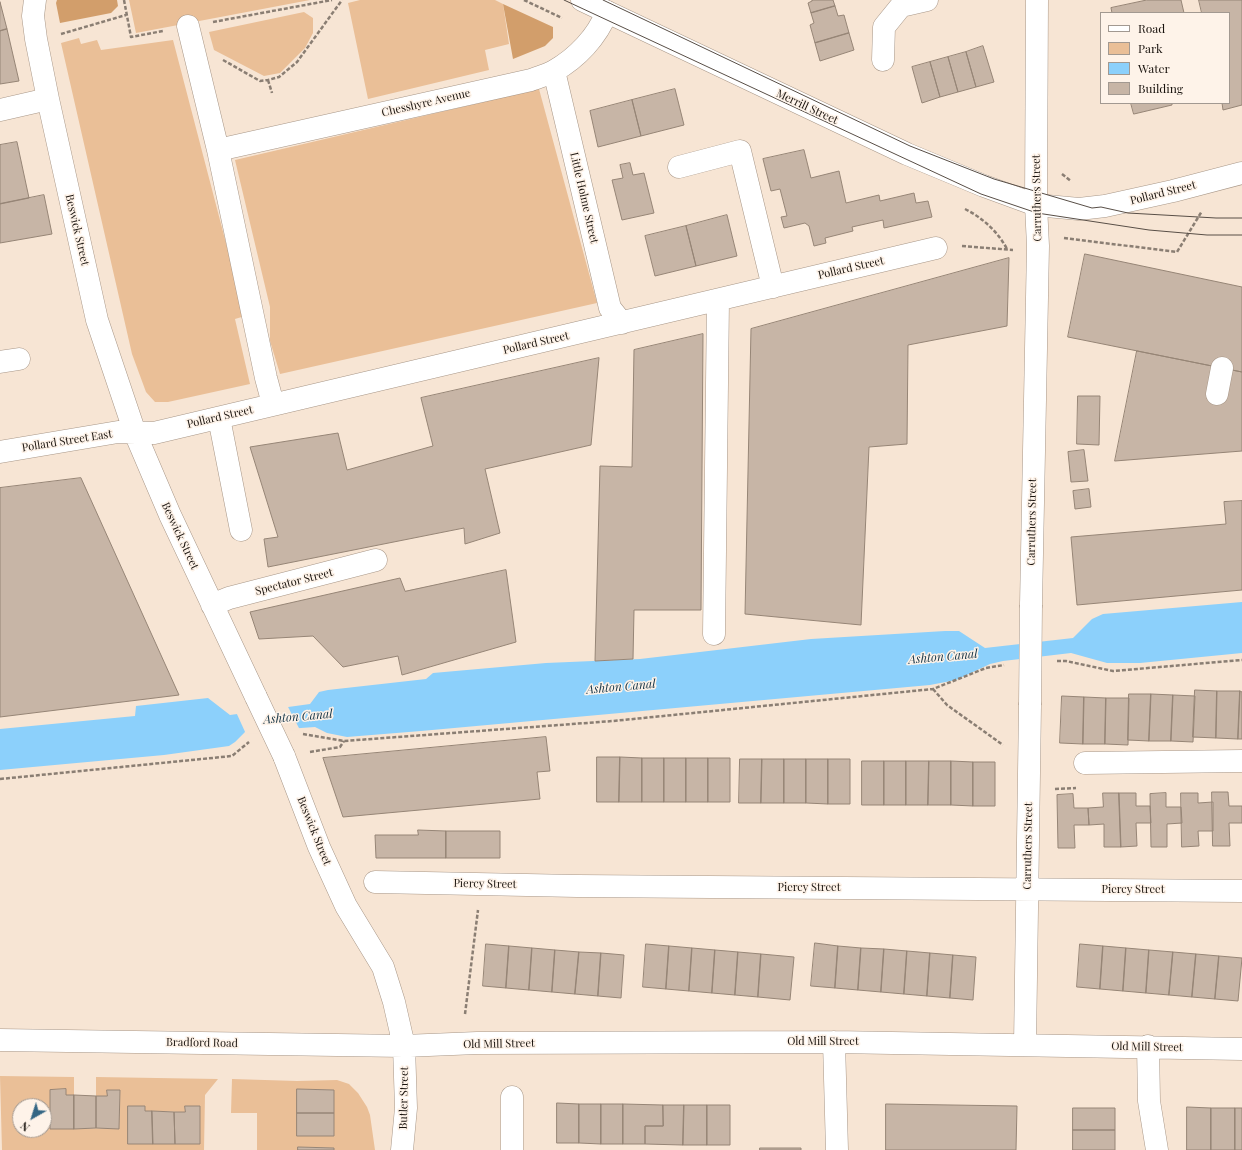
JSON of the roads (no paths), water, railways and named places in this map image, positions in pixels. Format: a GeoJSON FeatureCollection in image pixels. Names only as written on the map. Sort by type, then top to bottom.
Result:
{"type":"FeatureCollection","features":[{"type":"Feature","properties":{"kind":"street","name":"Beswick Street"},"geometry":{"type":"LineString","coordinates":[[35,0],[33,16],[36,39],[97,320],[135,433],[170,515],[256,697],[294,755],[319,847],[340,893],[383,967],[394,1002],[404,1046]]}},
{"type":"Feature","properties":{"kind":"street","name":"Merrill Street"},"geometry":{"type":"LineString","coordinates":[[582,0],[906,154],[984,186],[1036,204]]}},
{"type":"Feature","properties":{"kind":"street"},"geometry":{"type":"LineString","coordinates":[[883,60],[884,27],[900,3],[927,0]]}},
{"type":"Feature","properties":{"kind":"street","name":"Carruthers Street"},"geometry":{"type":"LineString","coordinates":[[1025,1044],[1038,246],[1036,204],[1037,0]]}},
{"type":"Feature","properties":{"kind":"street","name":"Chesshyre Avenue"},"geometry":{"type":"LineString","coordinates":[[218,150],[531,80],[554,71],[576,55],[595,35],[607,12]]}},
{"type":"Feature","properties":{"kind":"street"},"geometry":{"type":"LineString","coordinates":[[188,26],[218,150],[266,378],[273,404]]}},
{"type":"Feature","properties":{"kind":"street","name":"Little Holme Street"},"geometry":{"type":"LineString","coordinates":[[554,71],[610,308],[622,322]]}},
{"type":"Feature","properties":{"kind":"street"},"geometry":{"type":"LineString","coordinates":[[0,110],[48,99]]}},
{"type":"Feature","properties":{"kind":"street"},"geometry":{"type":"LineString","coordinates":[[680,167],[740,151],[773,287]]}},
{"type":"Feature","properties":{"kind":"street","name":"Pollard Street"},"geometry":{"type":"LineString","coordinates":[[1036,204],[1079,209],[1099,207],[1122,203],[1242,173]]}},
{"type":"Feature","properties":{"kind":"street","name":"Pollard Street"},"geometry":{"type":"LineString","coordinates":[[135,433],[154,433],[219,418],[936,248]]}},
{"type":"Feature","properties":{"kind":"street"},"geometry":{"type":"LineString","coordinates":[[714,634],[718,300]]}},
{"type":"Feature","properties":{"kind":"street"},"geometry":{"type":"LineString","coordinates":[[1217,394],[1222,368]]}},
{"type":"Feature","properties":{"kind":"street"},"geometry":{"type":"LineString","coordinates":[[219,418],[241,530]]}},
{"type":"Feature","properties":{"kind":"street","name":"Pollard Street East"},"geometry":{"type":"LineString","coordinates":[[0,452],[118,432],[135,433]]}},
{"type":"Feature","properties":{"kind":"street","name":"Spectator Street"},"geometry":{"type":"LineString","coordinates":[[212,605],[229,598],[376,560]]}},
{"type":"Feature","properties":{"kind":"street"},"geometry":{"type":"LineString","coordinates":[[1085,763],[1242,761]]}},
{"type":"Feature","properties":{"kind":"street","name":"Piercy Street"},"geometry":{"type":"LineString","coordinates":[[375,882],[585,886],[1242,891]]}},
{"type":"Feature","properties":{"kind":"street","name":"Bradford Road"},"geometry":{"type":"LineString","coordinates":[[0,1040],[404,1046]]}},
{"type":"Feature","properties":{"kind":"street"},"geometry":{"type":"LineString","coordinates":[[834,1042],[837,1150]]}},
{"type":"Feature","properties":{"kind":"street","name":"Old Mill Street"},"geometry":{"type":"LineString","coordinates":[[404,1046],[477,1044],[834,1042],[1148,1046],[1242,1049]]}},
{"type":"Feature","properties":{"kind":"street","name":"Butler Street"},"geometry":{"type":"LineString","coordinates":[[402,1150],[406,1108],[404,1046]]}},
{"type":"Feature","properties":{"kind":"street"},"geometry":{"type":"LineString","coordinates":[[1148,1046],[1149,1101],[1157,1150]]}},
{"type":"Feature","properties":{"kind":"street"},"geometry":{"type":"LineString","coordinates":[[512,1097],[512,1150]]}},
{"type":"Feature","properties":{"kind":"water","name":"Ashton Canal"},"geometry":{"type":"Polygon","coordinates":[[[1242,602],[1242,653],[1140,663],[1107,663],[1071,653],[1003,661],[990,664],[956,680],[930,685],[347,737],[327,733],[315,727],[245,732],[229,746],[164,755],[0,770],[0,729],[135,716],[136,706],[208,698],[230,715],[310,704],[319,692],[426,679],[433,673],[546,663],[640,659],[811,639],[959,631],[985,648],[1073,638],[1092,619],[1103,614],[1242,602]]]}},
{"type":"Feature","properties":{"kind":"tram line"},"geometry":{"type":"LineString","coordinates":[[564,0],[981,194],[1037,213],[1149,230],[1207,235],[1242,235]]}},
{"type":"Feature","properties":{"kind":"tram line"},"geometry":{"type":"LineString","coordinates":[[603,0],[910,146],[994,179],[1092,208],[1101,207],[1128,213],[1242,218]]}}]}
